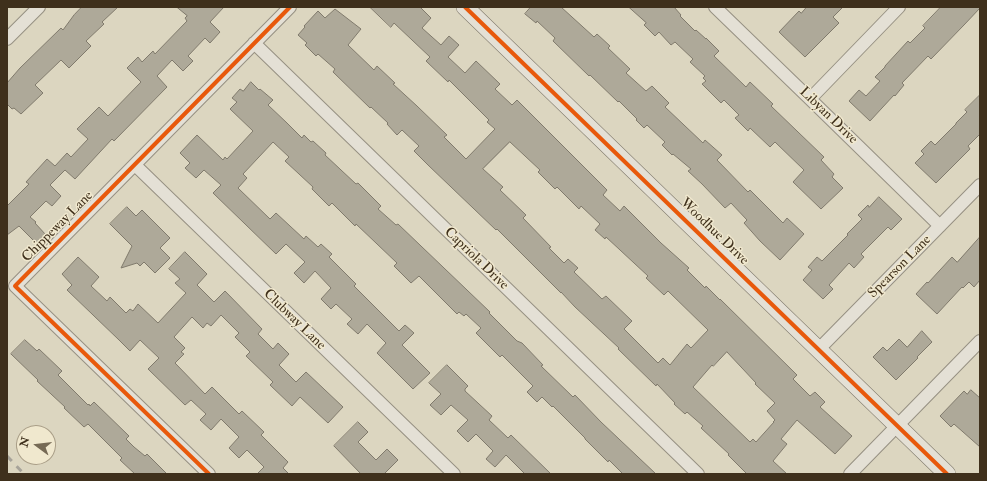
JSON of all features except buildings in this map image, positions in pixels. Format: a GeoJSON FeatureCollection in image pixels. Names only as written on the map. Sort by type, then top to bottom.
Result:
{"type":"FeatureCollection","features":[{"type":"Feature","properties":{"kind":"street"},"geometry":{"type":"LineString","coordinates":[[9,33],[40,7]]}},
{"type":"Feature","properties":{"kind":"street","name":"Chippeway Lane"},"geometry":{"type":"LineString","coordinates":[[209,474],[15,286],[290,7]]}},
{"type":"Feature","properties":{"kind":"street","name":"Woodhue Drive"},"geometry":{"type":"LineString","coordinates":[[465,7],[947,474]]}},
{"type":"Feature","properties":{"kind":"street","name":"Libyan Drive"},"geometry":{"type":"LineString","coordinates":[[714,7],[810,98],[940,226]]}},
{"type":"Feature","properties":{"kind":"street"},"geometry":{"type":"LineString","coordinates":[[810,98],[899,7]]}},
{"type":"Feature","properties":{"kind":"street","name":"Capriola Drive"},"geometry":{"type":"LineString","coordinates":[[254,44],[698,474]]}},
{"type":"Feature","properties":{"kind":"street","name":"Clubway Lane"},"geometry":{"type":"LineString","coordinates":[[135,165],[454,474]]}},
{"type":"Feature","properties":{"kind":"street","name":"Spearson Lane"},"geometry":{"type":"LineString","coordinates":[[819,349],[980,185]]}},
{"type":"Feature","properties":{"kind":"street"},"geometry":{"type":"LineString","coordinates":[[850,474],[980,341]]}},
{"type":"Feature","properties":{"kind":"railway"},"geometry":{"type":"LineString","coordinates":[[7,456],[24,474]]}},
{"type":"Feature","properties":{"kind":"cycle path"},"geometry":{"type":"LineString","coordinates":[[209,474],[15,286],[290,7]]}},
{"type":"Feature","properties":{"kind":"cycle path"},"geometry":{"type":"LineString","coordinates":[[465,7],[947,474]]}}]}
